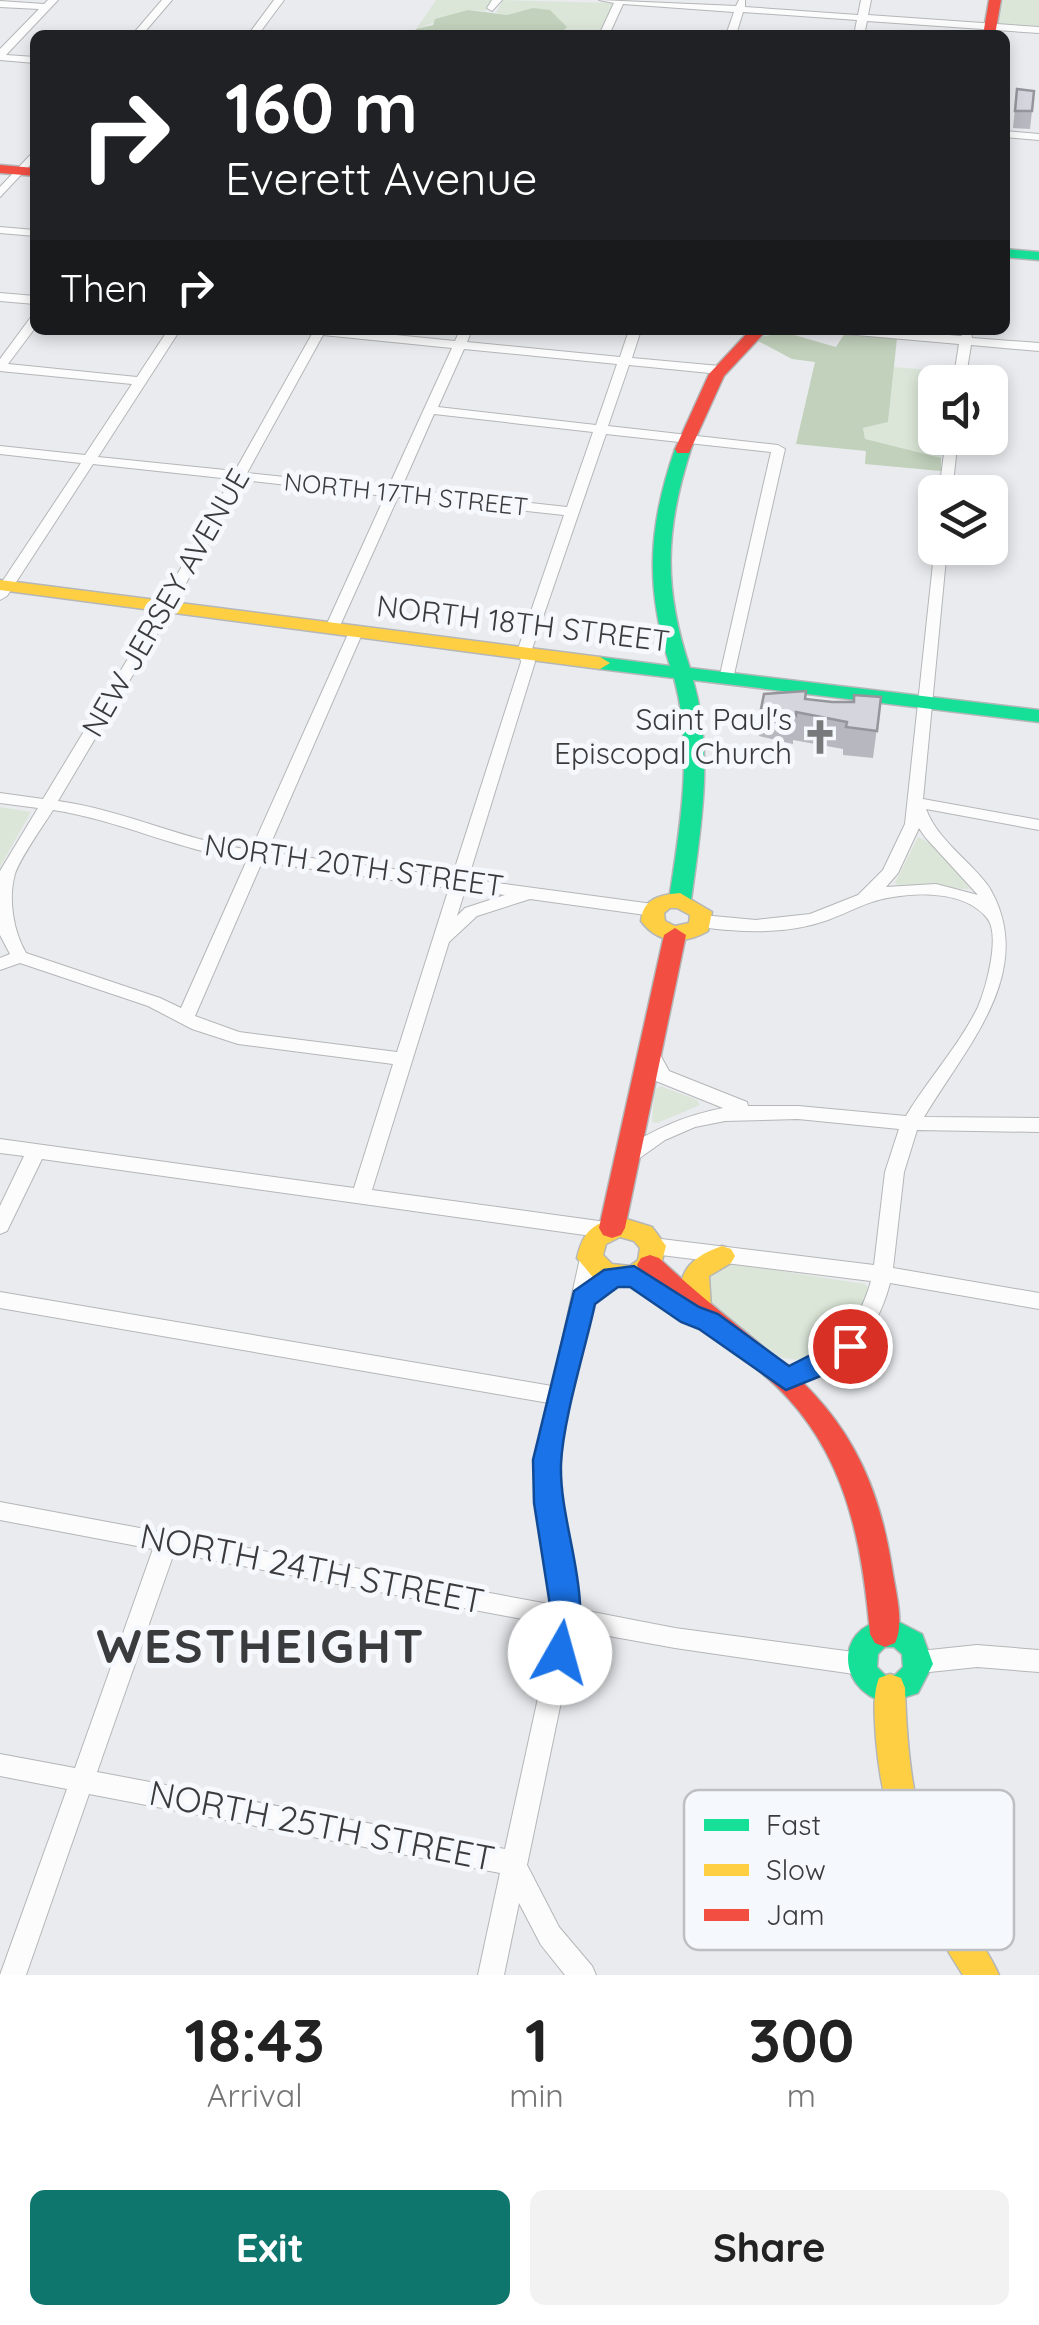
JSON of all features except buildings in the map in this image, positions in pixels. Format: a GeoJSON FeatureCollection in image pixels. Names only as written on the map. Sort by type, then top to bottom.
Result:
{"type":"FeatureCollection","features":[{"type":"Feature","properties":{"kind":"street"},"geometry":{"type":"LineString","coordinates":[[141,30],[167,0]]}},
{"type":"Feature","properties":{"kind":"street"},"geometry":{"type":"LineString","coordinates":[[256,30],[279,0]]}},
{"type":"Feature","properties":{"kind":"street"},"geometry":{"type":"LineString","coordinates":[[604,0],[741,5],[979,30]]}},
{"type":"Feature","properties":{"kind":"street"},"geometry":{"type":"LineString","coordinates":[[859,30],[866,0]]}},
{"type":"Feature","properties":{"kind":"street"},"geometry":{"type":"LineString","coordinates":[[987,0],[989,30]]}},
{"type":"Feature","properties":{"kind":"street"},"geometry":{"type":"LineString","coordinates":[[989,30],[995,0]]}},
{"type":"Feature","properties":{"kind":"street"},"geometry":{"type":"LineString","coordinates":[[606,30],[620,1]]}},
{"type":"Feature","properties":{"kind":"street"},"geometry":{"type":"LineString","coordinates":[[0,4],[50,4]]}},
{"type":"Feature","properties":{"kind":"street"},"geometry":{"type":"LineString","coordinates":[[0,56],[50,4]]}},
{"type":"Feature","properties":{"kind":"street"},"geometry":{"type":"LineString","coordinates":[[733,30],[741,5]]}},
{"type":"Feature","properties":{"kind":"street"},"geometry":{"type":"LineString","coordinates":[[1010,31],[1039,30]]}},
{"type":"Feature","properties":{"kind":"street"},"geometry":{"type":"LineString","coordinates":[[0,56],[30,59]]}},
{"type":"Feature","properties":{"kind":"street"},"geometry":{"type":"LineString","coordinates":[[1010,134],[1039,137]]}},
{"type":"Feature","properties":{"kind":"street"},"geometry":{"type":"LineString","coordinates":[[0,194],[23,166]]}},
{"type":"Feature","properties":{"kind":"street"},"geometry":{"type":"LineString","coordinates":[[0,230],[30,233]]}},
{"type":"Feature","properties":{"kind":"street"},"geometry":{"type":"LineString","coordinates":[[1010,253],[1039,256]]}},
{"type":"Feature","properties":{"kind":"street"},"geometry":{"type":"LineString","coordinates":[[0,297],[30,300]]}},
{"type":"Feature","properties":{"kind":"street"},"geometry":{"type":"LineString","coordinates":[[0,367],[30,327]]}},
{"type":"Feature","properties":{"kind":"street"},"geometry":{"type":"LineString","coordinates":[[2,589],[170,335]]}},
{"type":"Feature","properties":{"kind":"street","name":"NEW JERSEY AVENUE"},"geometry":{"type":"LineString","coordinates":[[20,957],[8,941],[2,917],[4,880],[166,605],[317,335]]}},
{"type":"Feature","properties":{"kind":"street"},"geometry":{"type":"LineString","coordinates":[[366,335],[720,370]]}},
{"type":"Feature","properties":{"kind":"street"},"geometry":{"type":"LineString","coordinates":[[186,1018],[257,857],[344,631],[392,492],[463,335]]}},
{"type":"Feature","properties":{"kind":"street"},"geometry":{"type":"LineString","coordinates":[[360,1198],[401,1059],[442,940],[527,656],[525,648],[633,335]]}},
{"type":"Feature","properties":{"kind":"street"},"geometry":{"type":"LineString","coordinates":[[680,900],[693,757],[691,714],[663,608],[660,546],[688,437],[720,370],[754,335]]}},
{"type":"Feature","properties":{"kind":"street"},"geometry":{"type":"LineString","coordinates":[[962,365],[966,335],[1039,347]]}},
{"type":"Feature","properties":{"kind":"street"},"geometry":{"type":"LineString","coordinates":[[0,367],[138,381]]}},
{"type":"Feature","properties":{"kind":"street"},"geometry":{"type":"LineString","coordinates":[[430,410],[778,449],[726,680]]}},
{"type":"Feature","properties":{"kind":"street","name":"NORTH 17TH STREET"},"geometry":{"type":"LineString","coordinates":[[0,450],[573,512]]}},
{"type":"Feature","properties":{"kind":"street"},"geometry":{"type":"LineString","coordinates":[[862,900],[881,885],[898,862],[910,834],[938,565]]}},
{"type":"Feature","properties":{"kind":"street","name":"NORTH 18TH STREET"},"geometry":{"type":"LineString","coordinates":[[2,589],[166,605],[527,656],[1039,716]]}},
{"type":"Feature","properties":{"kind":"street","name":"NORTH 20TH STREET"},"geometry":{"type":"LineString","coordinates":[[0,798],[86,810],[222,851],[652,910]]}},
{"type":"Feature","properties":{"kind":"street"},"geometry":{"type":"LineString","coordinates":[[915,802],[1039,825]]}},
{"type":"Feature","properties":{"kind":"street"},"geometry":{"type":"LineString","coordinates":[[786,1379],[833,1359],[850,1346],[874,1306],[896,1158],[911,1123],[995,992],[1000,963],[999,926],[992,906],[974,878],[924,824],[915,802]]}},
{"type":"Feature","properties":{"kind":"street"},"geometry":{"type":"LineString","coordinates":[[702,921],[786,924],[812,920],[894,892],[965,895],[984,904],[999,926]]}},
{"type":"Feature","properties":{"kind":"street"},"geometry":{"type":"LineString","coordinates":[[442,940],[471,912],[491,903],[522,895],[569,897]]}},
{"type":"Feature","properties":{"kind":"street"},"geometry":{"type":"LineString","coordinates":[[680,900],[697,908],[702,921],[690,933],[675,935],[655,926],[652,910],[664,902],[680,900]]}},
{"type":"Feature","properties":{"kind":"street"},"geometry":{"type":"LineString","coordinates":[[491,1975],[567,1618],[548,1503],[547,1460],[583,1298],[624,1252],[622,1169],[675,935]]}},
{"type":"Feature","properties":{"kind":"street"},"geometry":{"type":"LineString","coordinates":[[0,964],[20,957],[154,1002],[238,1038],[401,1059]]}},
{"type":"Feature","properties":{"kind":"street"},"geometry":{"type":"LineString","coordinates":[[650,1040],[651,1057],[662,1076],[710,1098],[754,1111],[911,1123],[1039,1125]]}},
{"type":"Feature","properties":{"kind":"street"},"geometry":{"type":"LineString","coordinates":[[622,1169],[652,1136],[678,1123],[754,1111]]}},
{"type":"Feature","properties":{"kind":"street"},"geometry":{"type":"LineString","coordinates":[[0,1146],[562,1226],[624,1252],[722,1256],[881,1274],[1039,1301]]}},
{"type":"Feature","properties":{"kind":"street"},"geometry":{"type":"LineString","coordinates":[[0,1226],[36,1151]]}},
{"type":"Feature","properties":{"kind":"street"},"geometry":{"type":"LineString","coordinates":[[624,1252],[690,1314],[704,1315]]}},
{"type":"Feature","properties":{"kind":"street"},"geometry":{"type":"LineString","coordinates":[[722,1256],[698,1270],[694,1287],[704,1315],[786,1379],[828,1428],[858,1484],[881,1563],[885,1634]]}},
{"type":"Feature","properties":{"kind":"street"},"geometry":{"type":"LineString","coordinates":[[0,1300],[561,1396]]}},
{"type":"Feature","properties":{"kind":"street","name":"NORTH 24TH STREET"},"geometry":{"type":"LineString","coordinates":[[0,1511],[567,1618],[861,1664]]}},
{"type":"Feature","properties":{"kind":"street"},"geometry":{"type":"LineString","coordinates":[[13,1975],[167,1541]]}},
{"type":"Feature","properties":{"kind":"street"},"geometry":{"type":"LineString","coordinates":[[885,1634],[904,1639],[918,1653],[920,1662],[915,1678],[890,1688],[871,1680],[861,1664],[863,1646],[885,1634]]}},
{"type":"Feature","properties":{"kind":"street"},"geometry":{"type":"LineString","coordinates":[[920,1662],[978,1656],[1039,1660]]}},
{"type":"Feature","properties":{"kind":"street"},"geometry":{"type":"LineString","coordinates":[[890,1688],[890,1760],[897,1790]]}},
{"type":"Feature","properties":{"kind":"street","name":"NORTH 25TH STREET"},"geometry":{"type":"LineString","coordinates":[[0,1765],[514,1863],[533,1911],[558,1952],[583,1975]]}},
{"type":"Feature","properties":{"kind":"street"},"geometry":{"type":"LineString","coordinates":[[966,1950],[982,1975]]}},
{"type":"Feature","properties":{"kind":"green space"},"geometry":{"type":"Polygon","coordinates":[[[436,0],[492,0],[486,11],[468,10],[416,29],[436,0]]]}},
{"type":"Feature","properties":{"kind":"green space"},"geometry":{"type":"Polygon","coordinates":[[[503,0],[613,3],[601,30],[563,30],[566,27],[533,8],[507,15],[496,13],[503,0]]]}},
{"type":"Feature","properties":{"kind":"green space"},"geometry":{"type":"Polygon","coordinates":[[[999,0],[1039,0],[1039,29],[997,24],[999,0]]]}},
{"type":"Feature","properties":{"kind":"green space"},"geometry":{"type":"Polygon","coordinates":[[[533,8],[550,10],[567,27],[416,30],[433,25],[435,19],[468,10],[507,15],[533,8]]]}},
{"type":"Feature","properties":{"kind":"green space"},"geometry":{"type":"Polygon","coordinates":[[[794,335],[836,347],[844,335],[897,338],[888,422],[863,428],[865,439],[941,458],[941,471],[865,464],[866,451],[796,444],[815,362],[792,359],[758,341],[764,336],[794,335]]]}},
{"type":"Feature","properties":{"kind":"green space"},"geometry":{"type":"Polygon","coordinates":[[[894,367],[918,369],[918,453],[865,440],[863,428],[888,422],[894,367]]]}},
{"type":"Feature","properties":{"kind":"green space"},"geometry":{"type":"Polygon","coordinates":[[[0,807],[31,812],[0,867],[0,807]]]}},
{"type":"Feature","properties":{"kind":"green space"},"geometry":{"type":"Polygon","coordinates":[[[918,837],[938,847],[970,889],[902,887],[895,883],[918,837]]]}},
{"type":"Feature","properties":{"kind":"green space"},"geometry":{"type":"Polygon","coordinates":[[[660,1086],[697,1100],[700,1105],[652,1122],[654,1091],[660,1086]]]}},
{"type":"Feature","properties":{"kind":"green space"},"geometry":{"type":"Polygon","coordinates":[[[722,1262],[864,1284],[873,1291],[837,1343],[811,1358],[796,1360],[778,1356],[706,1302],[701,1285],[722,1262]]]}},
{"type":"Feature","properties":{"kind":"traffic: fast"},"geometry":{"type":"LineString","coordinates":[[1010,253],[1039,256]]}},
{"type":"Feature","properties":{"kind":"traffic: fast"},"geometry":{"type":"LineString","coordinates":[[680,900],[692,809],[694,740],[687,693],[662,601],[660,557],[670,491],[683,449]]}},
{"type":"Feature","properties":{"kind":"traffic: fast"},"geometry":{"type":"LineString","coordinates":[[600,663],[1039,716]]}},
{"type":"Feature","properties":{"kind":"traffic: fast"},"geometry":{"type":"LineString","coordinates":[[890,1633],[910,1641],[918,1661],[910,1681],[890,1689],[870,1681],[862,1661],[870,1641],[890,1633]]}},
{"type":"Feature","properties":{"kind":"traffic: slow"},"geometry":{"type":"LineString","coordinates":[[0,585],[600,663]]}},
{"type":"Feature","properties":{"kind":"traffic: slow"},"geometry":{"type":"LineString","coordinates":[[680,900],[701,912],[700,926],[675,934],[652,921],[653,910],[664,902],[680,900]]}},
{"type":"Feature","properties":{"kind":"traffic: slow"},"geometry":{"type":"LineString","coordinates":[[620,1227],[643,1234],[653,1246],[650,1265],[634,1276],[605,1274],[590,1258],[594,1239],[606,1230],[620,1227]]}},
{"type":"Feature","properties":{"kind":"traffic: slow"},"geometry":{"type":"LineString","coordinates":[[698,1308],[694,1287],[697,1270],[722,1256]]}},
{"type":"Feature","properties":{"kind":"traffic: slow"},"geometry":{"type":"LineString","coordinates":[[890,1688],[897,1790]]}},
{"type":"Feature","properties":{"kind":"traffic: slow"},"geometry":{"type":"LineString","coordinates":[[966,1950],[982,1975]]}},
{"type":"Feature","properties":{"kind":"traffic: jam"},"geometry":{"type":"LineString","coordinates":[[990,30],[995,0]]}},
{"type":"Feature","properties":{"kind":"traffic: jam"},"geometry":{"type":"LineString","coordinates":[[0,169],[30,172]]}},
{"type":"Feature","properties":{"kind":"traffic: jam"},"geometry":{"type":"LineString","coordinates":[[683,449],[717,374],[754,335]]}},
{"type":"Feature","properties":{"kind":"traffic: jam"},"geometry":{"type":"LineString","coordinates":[[612,1228],[675,935]]}},
{"type":"Feature","properties":{"kind":"traffic: jam"},"geometry":{"type":"LineString","coordinates":[[650,1265],[785,1378],[811,1404],[831,1433],[848,1463],[870,1528],[885,1634]]}},
{"type":"Feature","properties":{"kind":"place","name":"Saint Paul's Episcopal Church"},"geometry":{"type":"Point","coordinates":[820,737]}},
{"type":"Feature","properties":{"kind":"district","name":"WESTHEIGHT"},"geometry":{"type":"Point","coordinates":[261,1646]}},
{"type":"Feature","properties":{"kind":"route"},"geometry":{"type":"LineString","coordinates":[[560,1653],[567,1618],[548,1503],[547,1460],[583,1298],[613,1277],[634,1276],[690,1314],[709,1321],[786,1379],[833,1359],[850,1346]]}}]}
